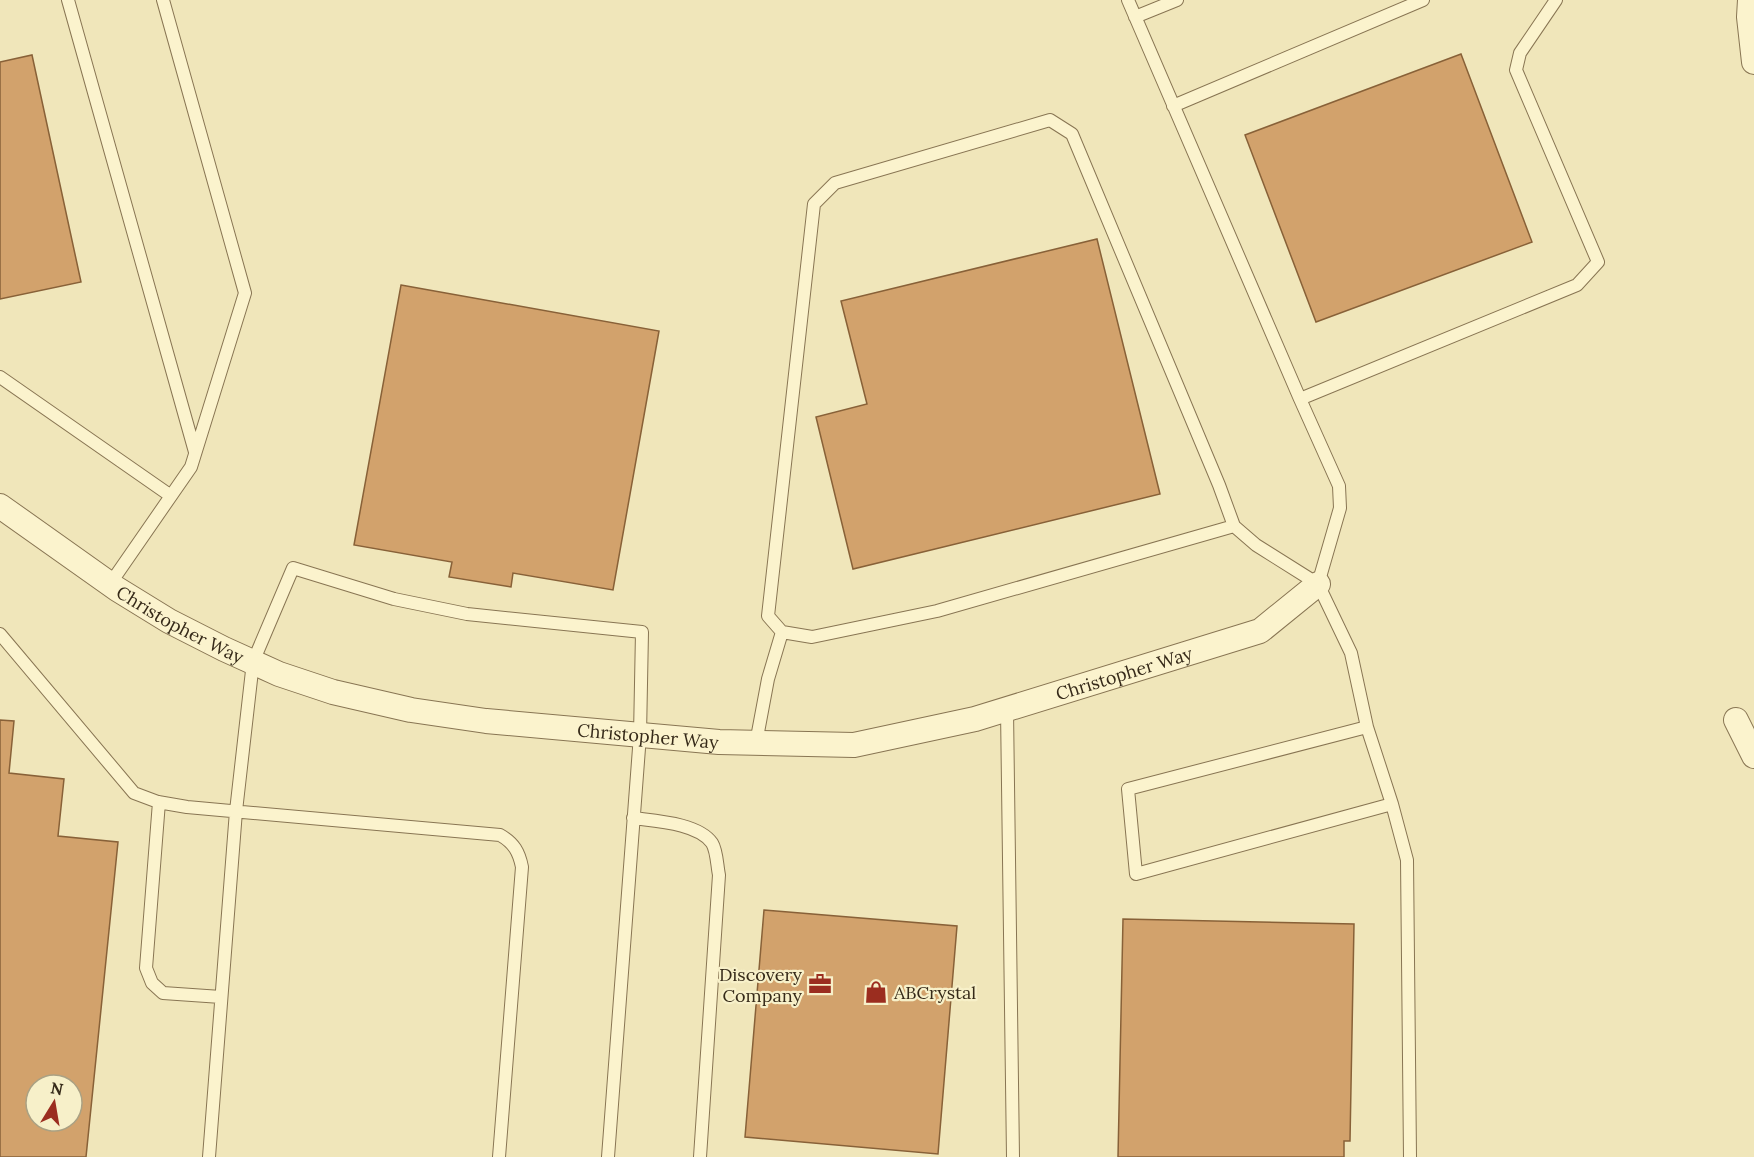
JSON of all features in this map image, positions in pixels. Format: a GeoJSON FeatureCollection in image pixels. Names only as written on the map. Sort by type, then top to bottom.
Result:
{"type":"FeatureCollection","features":[{"type":"Feature","properties":{"kind":"street"},"geometry":{"type":"LineString","coordinates":[[1749,0],[1754,62]]}},
{"type":"Feature","properties":{"kind":"street","name":"Christopher Way"},"geometry":{"type":"LineString","coordinates":[[1,509],[110,584],[170,621],[279,674],[333,692],[411,710],[486,721],[756,743],[854,745],[1007,710],[1260,631],[1318,584]]}},
{"type":"Feature","properties":{"kind":"street"},"geometry":{"type":"LineString","coordinates":[[1736,720],[1754,756]]}},
{"type":"Feature","properties":{"kind":"lane"},"geometry":{"type":"LineString","coordinates":[[68,0],[195,452]]}},
{"type":"Feature","properties":{"kind":"lane"},"geometry":{"type":"LineString","coordinates":[[110,584],[191,467],[245,293],[163,0]]}},
{"type":"Feature","properties":{"kind":"lane"},"geometry":{"type":"LineString","coordinates":[[1128,0],[1339,486],[1340,508],[1318,584]]}},
{"type":"Feature","properties":{"kind":"lane"},"geometry":{"type":"LineString","coordinates":[[1135,17],[1177,0]]}},
{"type":"Feature","properties":{"kind":"lane"},"geometry":{"type":"LineString","coordinates":[[1173,106],[1424,0]]}},
{"type":"Feature","properties":{"kind":"lane"},"geometry":{"type":"LineString","coordinates":[[1300,399],[1577,285],[1598,262],[1516,70],[1520,53],[1556,0]]}},
{"type":"Feature","properties":{"kind":"lane"},"geometry":{"type":"LineString","coordinates":[[1234,526],[937,611],[812,637],[782,632],[768,616],[814,204],[835,183],[1050,120],[1072,134],[1219,484],[1234,526],[1256,545],[1318,584],[1351,653],[1367,727],[1407,860],[1410,1157]]}},
{"type":"Feature","properties":{"kind":"lane"},"geometry":{"type":"LineString","coordinates":[[0,377],[171,496]]}},
{"type":"Feature","properties":{"kind":"lane"},"geometry":{"type":"LineString","coordinates":[[209,1157],[236,812],[253,662],[293,568],[394,599],[467,614],[642,632],[640,735],[608,1157]]}},
{"type":"Feature","properties":{"kind":"lane"},"geometry":{"type":"LineString","coordinates":[[756,743],[768,679],[782,632]]}},
{"type":"Feature","properties":{"kind":"lane"},"geometry":{"type":"LineString","coordinates":[[0,634],[134,793],[159,802],[236,812],[500,835],[510,840],[519,852],[522,867],[499,1157]]}},
{"type":"Feature","properties":{"kind":"lane"},"geometry":{"type":"LineString","coordinates":[[1007,710],[1013,1157]]}},
{"type":"Feature","properties":{"kind":"lane"},"geometry":{"type":"LineString","coordinates":[[1367,727],[1128,789],[1136,874],[1392,804]]}},
{"type":"Feature","properties":{"kind":"lane"},"geometry":{"type":"LineString","coordinates":[[159,802],[146,968],[152,983],[163,993],[222,997]]}},
{"type":"Feature","properties":{"kind":"lane"},"geometry":{"type":"LineString","coordinates":[[633,818],[675,824],[700,833],[712,844],[719,875],[700,1157]]}},
{"type":"Feature","properties":{"kind":"building"},"geometry":{"type":"Polygon","coordinates":[[[1461,54],[1532,242],[1316,322],[1245,135],[1461,54]]]}},
{"type":"Feature","properties":{"kind":"building"},"geometry":{"type":"Polygon","coordinates":[[[32,55],[81,282],[0,299],[0,62],[32,55]]]}},
{"type":"Feature","properties":{"kind":"building"},"geometry":{"type":"Polygon","coordinates":[[[1097,239],[1160,494],[853,569],[816,417],[867,404],[841,301],[1097,239]]]}},
{"type":"Feature","properties":{"kind":"building"},"geometry":{"type":"Polygon","coordinates":[[[401,285],[659,331],[613,590],[513,573],[511,587],[449,577],[452,562],[354,545],[401,285]]]}},
{"type":"Feature","properties":{"kind":"building"},"geometry":{"type":"Polygon","coordinates":[[[0,720],[14,721],[9,773],[64,779],[58,836],[118,842],[86,1157],[0,1157],[0,720]]]}},
{"type":"Feature","properties":{"kind":"building"},"geometry":{"type":"Polygon","coordinates":[[[764,910],[957,926],[938,1154],[745,1137],[764,910]]]}},
{"type":"Feature","properties":{"kind":"building"},"geometry":{"type":"Polygon","coordinates":[[[1123,919],[1354,924],[1350,1141],[1344,1141],[1344,1157],[1118,1157],[1123,919]]]}},
{"type":"Feature","properties":{"kind":"place","name":"Discovery Company"},"geometry":{"type":"Point","coordinates":[820,984]}},
{"type":"Feature","properties":{"kind":"place","name":"ABCrystal"},"geometry":{"type":"Point","coordinates":[876,992]}}]}
